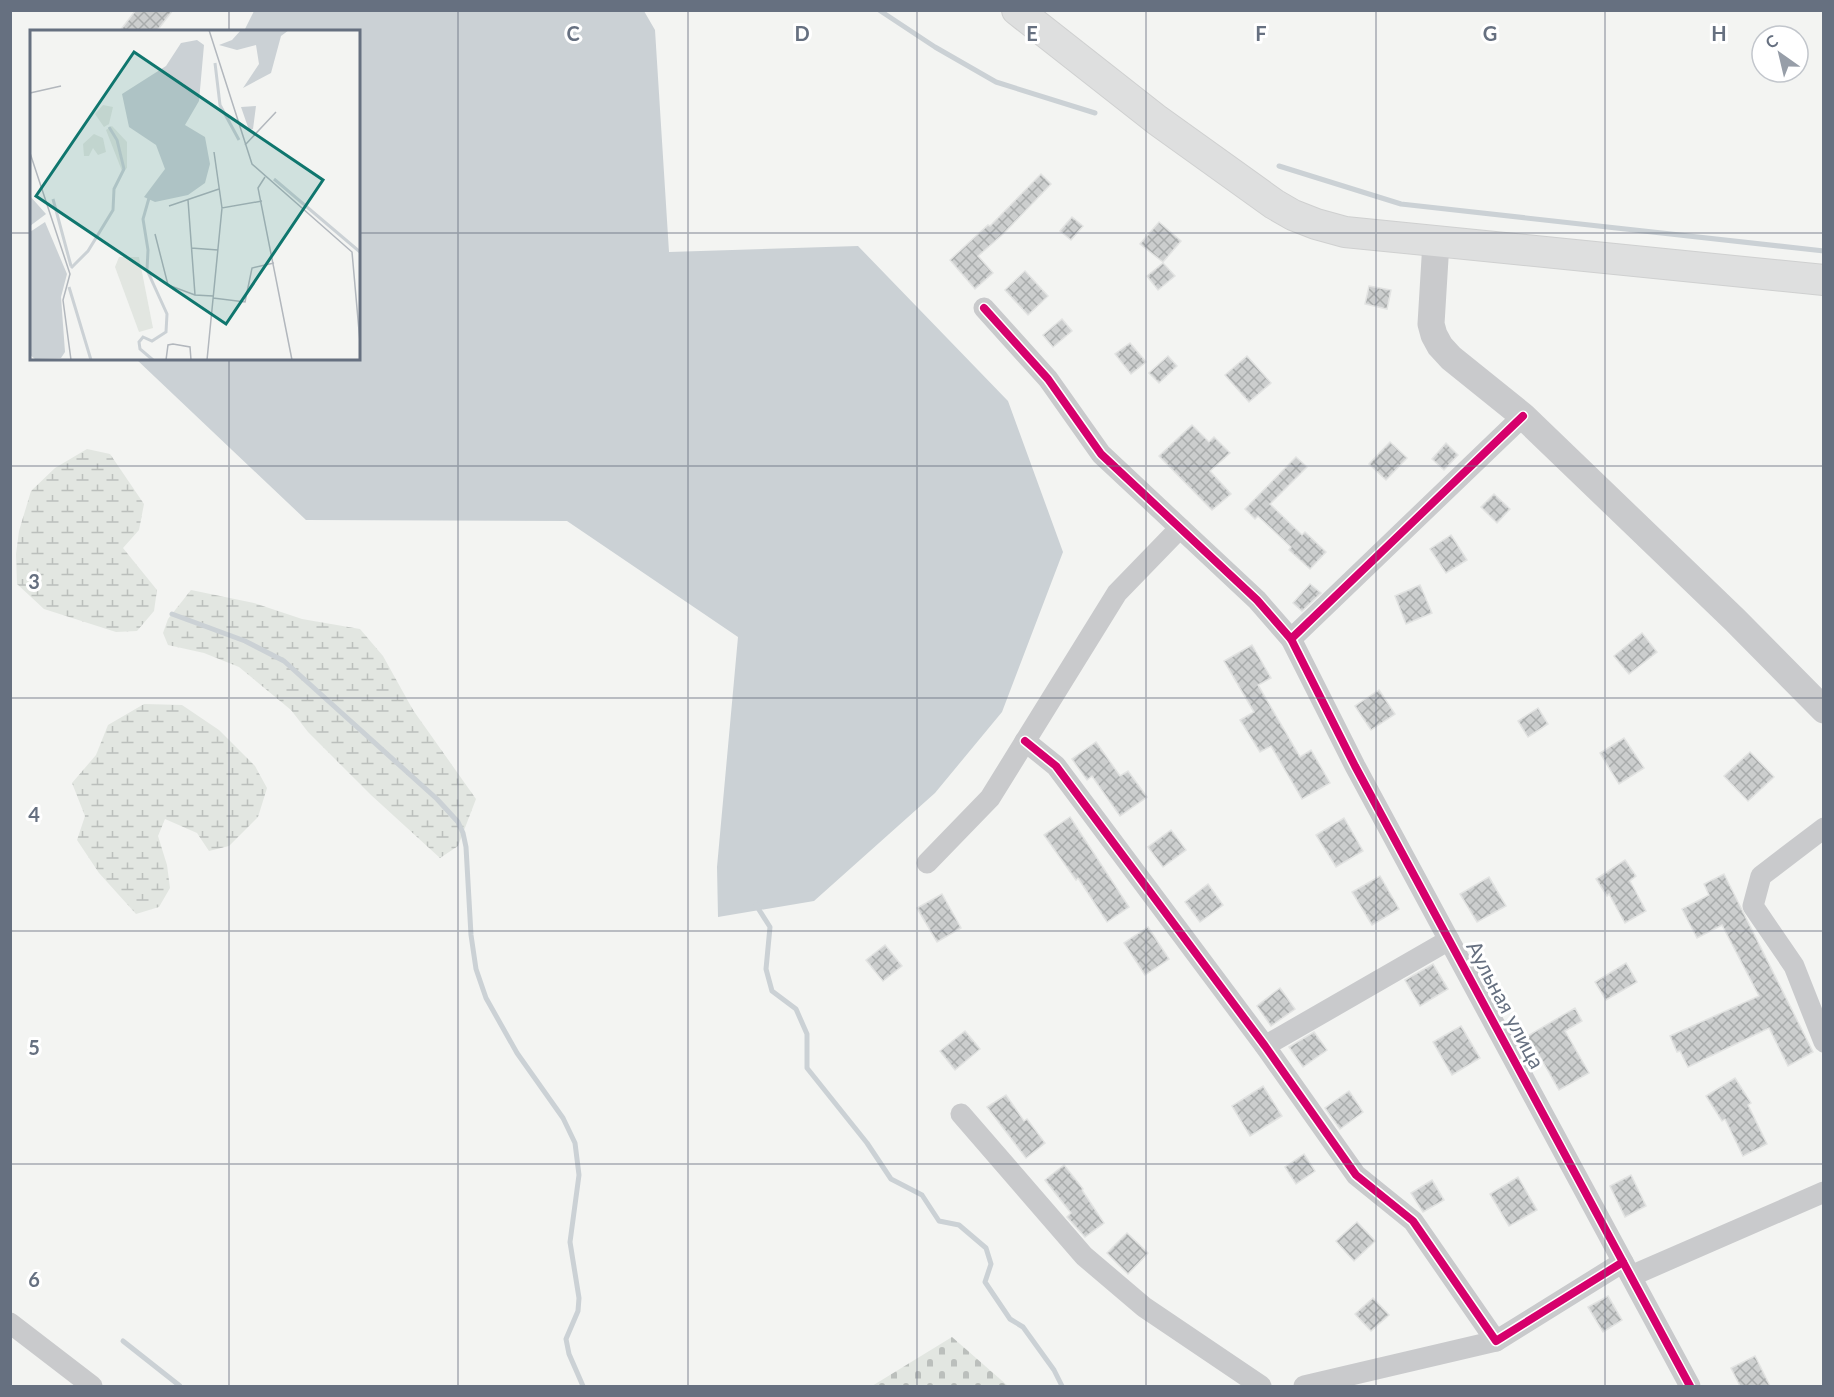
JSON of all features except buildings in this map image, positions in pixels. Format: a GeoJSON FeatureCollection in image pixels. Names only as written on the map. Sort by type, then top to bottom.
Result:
{"type":"FeatureCollection","features":[{"type":"Feature","properties":{"kind":"main road"},"geometry":{"type":"LineString","coordinates":[[1017,10],[1157,120],[1293,215],[1345,232],[1824,280]]}},
{"type":"Feature","properties":{"kind":"street"},"geometry":{"type":"LineString","coordinates":[[1436,242],[1431,324],[1440,346],[1451,358],[1523,416],[1735,620],[1824,711]]}},
{"type":"Feature","properties":{"kind":"street","name":"Аульная улица"},"geometry":{"type":"LineString","coordinates":[[984,308],[1048,379],[1101,454],[1257,600],[1291,639],[1355,766],[1690,1386]]}},
{"type":"Feature","properties":{"kind":"street"},"geometry":{"type":"LineString","coordinates":[[1291,639],[1523,416]]}},
{"type":"Feature","properties":{"kind":"street"},"geometry":{"type":"LineString","coordinates":[[927,862],[990,798],[1117,593],[1180,528]]}},
{"type":"Feature","properties":{"kind":"street"},"geometry":{"type":"LineString","coordinates":[[1025,741],[1056,766],[1265,1046],[1356,1175],[1413,1221],[1496,1341]]}},
{"type":"Feature","properties":{"kind":"street"},"geometry":{"type":"LineString","coordinates":[[1824,828],[1761,876],[1753,906],[1794,966],[1824,1042]]}},
{"type":"Feature","properties":{"kind":"street"},"geometry":{"type":"LineString","coordinates":[[1265,1046],[1449,940]]}},
{"type":"Feature","properties":{"kind":"street"},"geometry":{"type":"LineString","coordinates":[[961,1114],[1084,1256],[1143,1307],[1261,1386]]}},
{"type":"Feature","properties":{"kind":"street"},"geometry":{"type":"LineString","coordinates":[[1304,1386],[1496,1341],[1627,1269],[1824,1192]]}},
{"type":"Feature","properties":{"kind":"street"},"geometry":{"type":"LineString","coordinates":[[10,1323],[92,1386]]}},
{"type":"Feature","properties":{"kind":"green space"},"geometry":{"type":"Polygon","coordinates":[[[87,449],[110,454],[144,504],[139,530],[123,548],[157,590],[154,611],[137,631],[116,632],[44,609],[17,584],[16,554],[19,531],[31,491],[55,468],[87,449]]]}},
{"type":"Feature","properties":{"kind":"green space"},"geometry":{"type":"Polygon","coordinates":[[[191,590],[254,603],[302,619],[360,629],[383,656],[413,710],[476,799],[458,846],[440,858],[371,795],[308,732],[291,710],[239,667],[204,653],[168,645],[163,633],[168,619],[191,590]]]}},
{"type":"Feature","properties":{"kind":"green space"},"geometry":{"type":"Polygon","coordinates":[[[144,704],[182,705],[219,730],[255,766],[267,788],[258,817],[229,846],[209,851],[197,833],[165,819],[158,836],[167,865],[170,888],[159,907],[136,914],[99,873],[77,840],[85,816],[72,783],[96,755],[108,725],[144,704]]]}},
{"type":"Feature","properties":{"kind":"green space"},"geometry":{"type":"Polygon","coordinates":[[[952,1337],[1008,1386],[872,1386],[952,1337]]]}},
{"type":"Feature","properties":{"kind":"shaded area"},"geometry":{"type":"Polygon","coordinates":[[[254,11],[644,11],[655,30],[669,252],[858,246],[1008,401],[1063,552],[1002,712],[935,793],[814,901],[718,917],[717,867],[738,637],[567,521],[306,520],[137,360],[360,360],[360,30],[244,30],[254,11]]]}},
{"type":"Feature","properties":{"kind":"waterway"},"geometry":{"type":"LineString","coordinates":[[879,10],[935,47],[996,82],[1095,113]]}},
{"type":"Feature","properties":{"kind":"waterway"},"geometry":{"type":"LineString","coordinates":[[1279,166],[1401,204],[1824,251]]}},
{"type":"Feature","properties":{"kind":"waterway"},"geometry":{"type":"LineString","coordinates":[[172,614],[245,641],[284,661],[437,799],[458,822],[466,847],[471,935],[476,969],[486,998],[517,1053],[563,1118],[575,1143],[579,1175],[570,1242],[579,1298],[578,1311],[566,1339],[569,1354],[583,1386]]}},
{"type":"Feature","properties":{"kind":"waterway"},"geometry":{"type":"LineString","coordinates":[[756,905],[770,927],[766,969],[772,991],[796,1009],[807,1034],[807,1068],[867,1143],[891,1179],[922,1195],[939,1221],[959,1225],[986,1248],[991,1264],[985,1282],[1010,1319],[1023,1327],[1054,1370],[1062,1386]]}},
{"type":"Feature","properties":{"kind":"waterway"},"geometry":{"type":"LineString","coordinates":[[123,1341],[180,1386]]}},
{"type":"Feature","properties":{"kind":"cycle path"},"geometry":{"type":"LineString","coordinates":[[984,308],[1048,379],[1101,454],[1257,600],[1291,639],[1523,416]]}},
{"type":"Feature","properties":{"kind":"cycle path"},"geometry":{"type":"LineString","coordinates":[[1291,639],[1355,766],[1690,1386]]}},
{"type":"Feature","properties":{"kind":"cycle path"},"geometry":{"type":"LineString","coordinates":[[1025,741],[1056,766],[1265,1046],[1356,1175],[1413,1221],[1496,1341],[1623,1262]]}}]}
